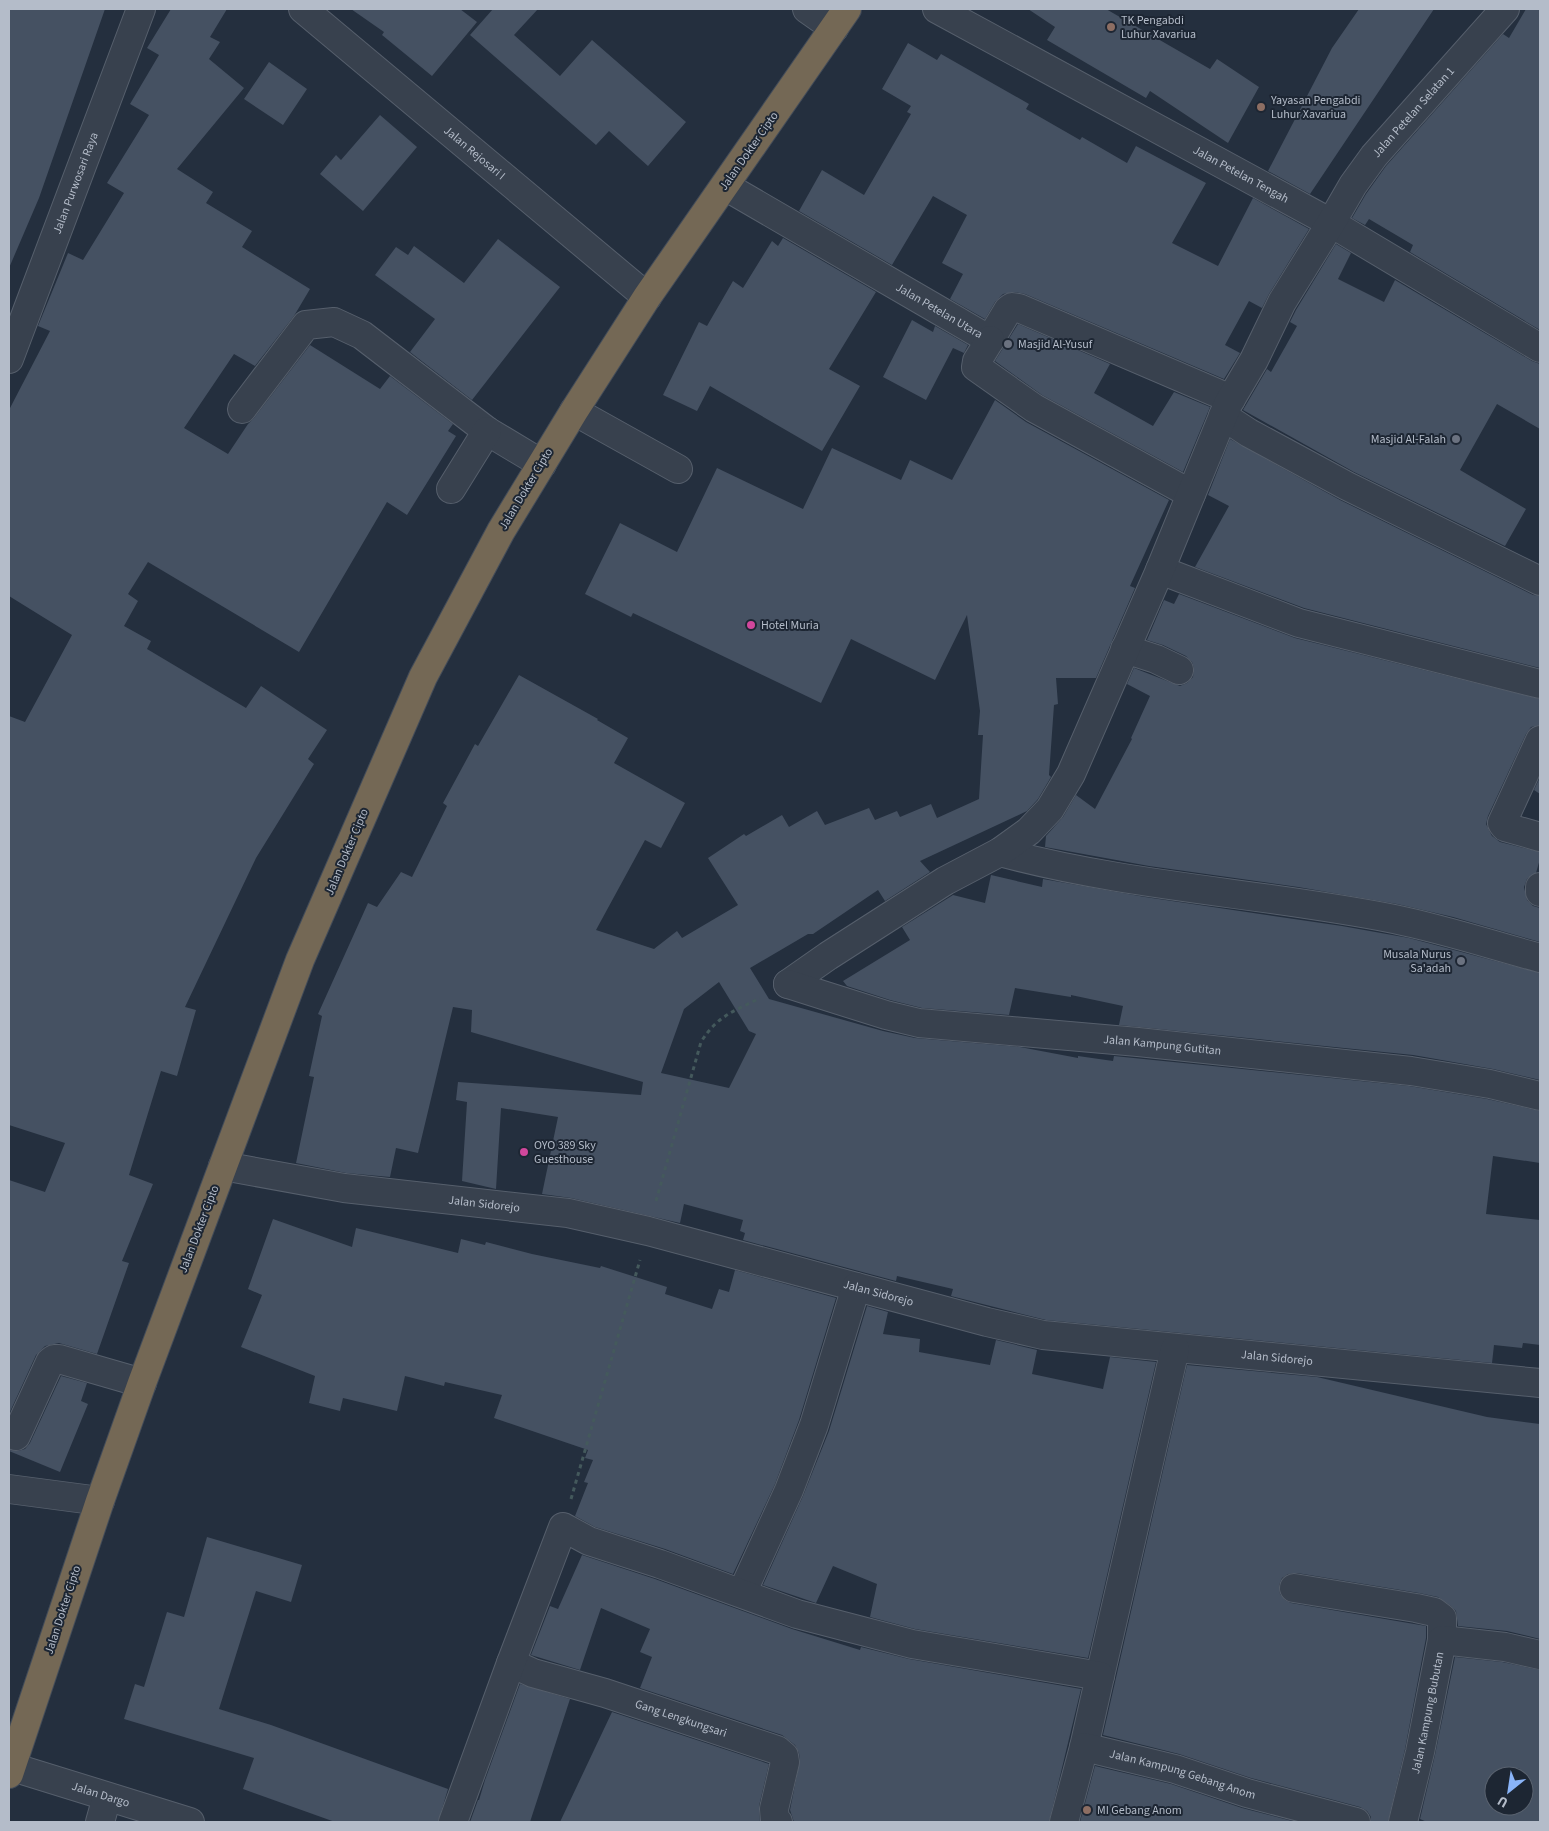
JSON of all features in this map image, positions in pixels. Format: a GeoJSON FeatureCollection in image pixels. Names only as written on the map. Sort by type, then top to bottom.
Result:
{"type":"FeatureCollection","features":[{"type":"Feature","properties":{"kind":"highway","name":"Jalan Dokter Cipto"},"geometry":{"type":"LineString","coordinates":[[10,1769],[100,1501],[142,1383],[300,960],[423,677],[501,531],[574,411],[647,297],[840,18]]}},
{"type":"Feature","properties":{"kind":"street","name":"Jalan Purwosari Raya"},"geometry":{"type":"LineString","coordinates":[[9,359],[15,320],[140,9]]}},
{"type":"Feature","properties":{"kind":"street","name":"Jalan Rejosari I"},"geometry":{"type":"LineString","coordinates":[[302,9],[647,297]]}},
{"type":"Feature","properties":{"kind":"street"},"geometry":{"type":"LineString","coordinates":[[807,9],[840,18]]}},
{"type":"Feature","properties":{"kind":"street","name":"Jalan Petelan Tengah"},"geometry":{"type":"LineString","coordinates":[[937,9],[1332,223],[1540,348]]}},
{"type":"Feature","properties":{"kind":"street","name":"Jalan Petelan Selatan 1"},"geometry":{"type":"LineString","coordinates":[[788,984],[945,881],[1000,852],[1029,831],[1050,810],[1071,774],[1160,570],[1227,408],[1254,360],[1282,302],[1332,223],[1353,185],[1374,156],[1505,9]]}},
{"type":"Feature","properties":{"kind":"street","name":"Jalan Petelan Utara"},"geometry":{"type":"LineString","coordinates":[[725,186],[990,340],[1008,310],[1012,307],[1019,308],[1065,326],[1224,397],[1227,408],[1248,433],[1347,486],[1540,581]]}},
{"type":"Feature","properties":{"kind":"street"},"geometry":{"type":"LineString","coordinates":[[242,409],[306,325],[334,322],[362,335],[487,431],[542,464]]}},
{"type":"Feature","properties":{"kind":"street"},"geometry":{"type":"LineString","coordinates":[[990,340],[977,361],[976,367],[1034,408],[1190,494]]}},
{"type":"Feature","properties":{"kind":"street"},"geometry":{"type":"LineString","coordinates":[[574,411],[678,469]]}},
{"type":"Feature","properties":{"kind":"street"},"geometry":{"type":"LineString","coordinates":[[451,489],[487,431]]}},
{"type":"Feature","properties":{"kind":"street"},"geometry":{"type":"LineString","coordinates":[[1160,570],[1299,623],[1540,684]]}},
{"type":"Feature","properties":{"kind":"street"},"geometry":{"type":"LineString","coordinates":[[1125,649],[1156,659],[1179,670]]}},
{"type":"Feature","properties":{"kind":"street"},"geometry":{"type":"LineString","coordinates":[[1540,740],[1502,823],[1505,828],[1540,837]]}},
{"type":"Feature","properties":{"kind":"street"},"geometry":{"type":"LineString","coordinates":[[1000,852],[1036,862],[1140,880],[1395,919],[1540,958]]}},
{"type":"Feature","properties":{"kind":"street"},"geometry":{"type":"LineString","coordinates":[[1540,887],[1540,892]]}},
{"type":"Feature","properties":{"kind":"street","name":"Jalan Kampung Gutitan"},"geometry":{"type":"LineString","coordinates":[[788,984],[886,1015],[919,1022],[1138,1042],[1411,1071],[1490,1084],[1540,1096]]}},
{"type":"Feature","properties":{"kind":"street","name":"Jalan Sidorejo"},"geometry":{"type":"LineString","coordinates":[[223,1166],[344,1188],[568,1213],[648,1231],[987,1322],[1043,1335],[1540,1383]]}},
{"type":"Feature","properties":{"kind":"street"},"geometry":{"type":"LineString","coordinates":[[742,1593],[790,1490],[814,1425],[856,1287]]}},
{"type":"Feature","properties":{"kind":"street"},"geometry":{"type":"LineString","coordinates":[[1064,1822],[1084,1748],[1175,1349]]}},
{"type":"Feature","properties":{"kind":"street"},"geometry":{"type":"LineString","coordinates":[[16,1436],[50,1362],[54,1359],[142,1383]]}},
{"type":"Feature","properties":{"kind":"street"},"geometry":{"type":"LineString","coordinates":[[9,1489],[100,1501]]}},
{"type":"Feature","properties":{"kind":"street"},"geometry":{"type":"LineString","coordinates":[[453,1822],[511,1663],[564,1528],[589,1541],[798,1614],[912,1644],[1100,1676]]}},
{"type":"Feature","properties":{"kind":"street"},"geometry":{"type":"LineString","coordinates":[[1294,1588],[1434,1612],[1442,1618],[1442,1640]]}},
{"type":"Feature","properties":{"kind":"street","name":"Jalan Kampung Bubutan"},"geometry":{"type":"LineString","coordinates":[[1402,1822],[1420,1752],[1442,1640],[1505,1647],[1540,1655]]}},
{"type":"Feature","properties":{"kind":"street","name":"Gang Lengkungsari"},"geometry":{"type":"LineString","coordinates":[[511,1663],[533,1673],[605,1693],[777,1750],[784,1756],[785,1762],[774,1809],[775,1820],[778,1822]]}},
{"type":"Feature","properties":{"kind":"street","name":"Jalan Kampung Gebang Anom"},"geometry":{"type":"LineString","coordinates":[[1084,1748],[1175,1769],[1247,1793],[1356,1822]]}},
{"type":"Feature","properties":{"kind":"street","name":"Jalan Dargo"},"geometry":{"type":"LineString","coordinates":[[10,1769],[104,1810],[190,1822]]}},
{"type":"Feature","properties":{"kind":"building"},"geometry":{"type":"Polygon","coordinates":[[[9,9],[105,9],[39,198],[9,268],[9,9]]]}},
{"type":"Feature","properties":{"kind":"building"},"geometry":{"type":"Polygon","coordinates":[[[171,9],[227,9],[210,37],[220,42],[209,59],[244,88],[177,169],[213,192],[206,203],[252,231],[242,247],[310,289],[294,316],[255,366],[234,354],[184,428],[228,454],[248,424],[310,345],[380,389],[390,376],[453,424],[448,431],[456,436],[407,515],[387,502],[299,652],[148,562],[128,594],[138,601],[124,626],[151,641],[147,649],[246,708],[261,686],[327,730],[308,759],[314,764],[256,858],[185,1007],[196,1010],[177,1076],[161,1071],[129,1175],[153,1184],[122,1261],[129,1263],[97,1354],[59,1343],[45,1346],[36,1355],[9,1414],[9,1180],[45,1192],[65,1143],[9,1125],[9,716],[25,722],[72,635],[9,596],[9,410],[50,331],[38,326],[68,253],[83,260],[124,193],[107,183],[149,115],[130,104],[159,55],[147,48],[171,9]]]}},
{"type":"Feature","properties":{"kind":"building"},"geometry":{"type":"Polygon","coordinates":[[[351,9],[460,9],[477,22],[432,76],[382,35],[384,32],[351,9]]]}},
{"type":"Feature","properties":{"kind":"building"},"geometry":{"type":"Polygon","coordinates":[[[493,9],[538,9],[514,35],[560,76],[592,40],[686,122],[648,166],[609,131],[596,145],[470,35],[493,9]]]}},
{"type":"Feature","properties":{"kind":"building"},"geometry":{"type":"Polygon","coordinates":[[[1028,9],[1106,9],[1210,69],[1217,59],[1259,87],[1228,143],[1150,91],[1146,98],[1047,40],[1055,27],[1028,9]]]}},
{"type":"Feature","properties":{"kind":"building"},"geometry":{"type":"Polygon","coordinates":[[[1359,9],[1434,9],[1310,194],[1268,171],[1332,48],[1359,9]]]}},
{"type":"Feature","properties":{"kind":"building"},"geometry":{"type":"Polygon","coordinates":[[[1526,9],[1540,9],[1540,330],[1410,252],[1413,245],[1369,219],[1365,225],[1352,218],[1386,166],[1503,34],[1509,38],[1526,9]]]}},
{"type":"Feature","properties":{"kind":"building"},"geometry":{"type":"Polygon","coordinates":[[[908,43],[937,60],[941,54],[1029,104],[1026,109],[1080,140],[1082,137],[1127,163],[1136,146],[1206,183],[1172,243],[1218,266],[1253,198],[1309,229],[1262,308],[1249,301],[1225,345],[1240,353],[1224,379],[1025,294],[1014,292],[1003,294],[995,302],[985,319],[950,299],[963,274],[942,263],[967,215],[933,196],[892,265],[799,211],[822,170],[864,195],[911,114],[907,112],[911,106],[882,89],[908,43]]]}},
{"type":"Feature","properties":{"kind":"building"},"geometry":{"type":"Polygon","coordinates":[[[269,62],[307,89],[283,125],[244,99],[269,62]]]}},
{"type":"Feature","properties":{"kind":"building"},"geometry":{"type":"Polygon","coordinates":[[[380,115],[417,147],[363,211],[320,174],[336,155],[341,160],[380,115]]]}},
{"type":"Feature","properties":{"kind":"building"},"geometry":{"type":"Polygon","coordinates":[[[783,238],[876,292],[829,369],[860,386],[822,451],[710,386],[697,411],[663,395],[699,322],[707,326],[733,281],[743,288],[772,241],[778,246],[783,238]]]}},
{"type":"Feature","properties":{"kind":"building"},"geometry":{"type":"Polygon","coordinates":[[[498,239],[560,287],[472,400],[410,352],[435,319],[375,275],[396,247],[408,255],[414,246],[464,283],[498,239]]]}},
{"type":"Feature","properties":{"kind":"building"},"geometry":{"type":"Polygon","coordinates":[[[1336,244],[1351,253],[1338,279],[1384,302],[1395,280],[1540,364],[1540,429],[1497,404],[1460,470],[1526,509],[1505,546],[1354,472],[1243,410],[1267,369],[1271,372],[1297,326],[1290,322],[1336,244]]]}},
{"type":"Feature","properties":{"kind":"building"},"geometry":{"type":"Polygon","coordinates":[[[912,320],[933,332],[935,326],[968,345],[964,353],[953,348],[926,400],[883,377],[912,320]]]}},
{"type":"Feature","properties":{"kind":"building"},"geometry":{"type":"Polygon","coordinates":[[[1018,324],[1110,364],[1094,393],[1153,426],[1174,392],[1210,407],[1183,472],[1042,395],[995,361],[1018,324]]]}},
{"type":"Feature","properties":{"kind":"building"},"geometry":{"type":"Polygon","coordinates":[[[995,400],[1026,422],[1169,500],[1130,586],[1135,588],[1096,678],[1056,678],[1058,704],[1054,705],[1049,775],[1051,777],[1038,799],[1027,811],[920,861],[930,872],[885,901],[878,890],[813,934],[808,934],[750,968],[769,999],[915,1038],[1020,1047],[1078,1058],[1078,1056],[1113,1061],[1114,1056],[1409,1086],[1487,1099],[1540,1111],[1540,1163],[1493,1156],[1486,1214],[1540,1220],[1540,1345],[1523,1343],[1522,1348],[1494,1345],[1492,1363],[1046,1320],[951,1296],[953,1289],[897,1276],[896,1281],[743,1240],[745,1233],[740,1231],[743,1220],[684,1204],[680,1223],[571,1198],[542,1194],[558,1117],[501,1108],[496,1189],[462,1181],[467,1102],[456,1100],[458,1082],[641,1095],[643,1082],[471,1032],[472,1010],[453,1007],[418,1153],[396,1148],[390,1177],[346,1173],[296,1163],[314,1077],[309,1076],[322,1016],[318,1014],[368,903],[377,907],[401,872],[412,877],[447,806],[443,803],[475,744],[478,746],[519,675],[628,738],[614,763],[685,803],[661,848],[645,840],[596,930],[654,949],[677,931],[682,938],[738,905],[708,858],[744,834],[746,836],[782,815],[789,827],[817,811],[825,825],[869,808],[875,820],[897,811],[900,817],[931,804],[937,818],[979,799],[983,735],[978,735],[980,711],[967,615],[935,680],[851,639],[821,703],[633,613],[631,617],[585,594],[620,523],[677,552],[717,468],[803,509],[832,448],[901,480],[910,460],[952,480],[995,400]],[[719,982],[684,1009],[661,1073],[729,1088],[756,1034],[749,1031],[719,982]]]}},
{"type":"Feature","properties":{"kind":"building"},"geometry":{"type":"Polygon","coordinates":[[[1230,439],[1340,500],[1533,595],[1540,596],[1540,668],[1304,608],[1195,567],[1229,506],[1208,495],[1230,439]]]}},
{"type":"Feature","properties":{"kind":"building"},"geometry":{"type":"Polygon","coordinates":[[[1179,594],[1295,638],[1540,699],[1540,725],[1531,727],[1526,734],[1486,824],[1492,836],[1500,842],[1540,852],[1536,873],[1527,879],[1524,887],[1527,900],[1533,906],[1540,908],[1540,942],[1453,917],[1397,904],[1298,887],[1149,866],[1045,847],[1046,836],[1063,817],[1076,795],[1095,809],[1132,739],[1150,696],[1127,684],[1134,668],[1180,686],[1187,683],[1193,677],[1194,668],[1192,662],[1186,656],[1147,640],[1164,600],[1174,604],[1179,594]]]}},
{"type":"Feature","properties":{"kind":"building"},"geometry":{"type":"Polygon","coordinates":[[[1540,777],[1540,794],[1534,790],[1540,777]]]}},
{"type":"Feature","properties":{"kind":"building"},"geometry":{"type":"Polygon","coordinates":[[[991,875],[1042,887],[1043,879],[1145,897],[1342,926],[1409,938],[1540,973],[1540,1080],[1493,1069],[1413,1055],[1119,1025],[1123,1006],[1071,995],[1071,997],[1015,988],[1009,1015],[922,1008],[847,986],[843,981],[910,940],[902,927],[953,895],[985,903],[991,875]]]}},
{"type":"Feature","properties":{"kind":"building"},"geometry":{"type":"Polygon","coordinates":[[[273,1219],[352,1247],[356,1228],[458,1253],[461,1239],[485,1245],[486,1242],[532,1254],[600,1268],[601,1266],[667,1287],[665,1294],[712,1309],[719,1289],[729,1292],[735,1270],[836,1298],[799,1420],[775,1484],[733,1574],[665,1549],[595,1527],[575,1516],[588,1483],[584,1482],[593,1460],[585,1458],[588,1450],[494,1418],[502,1395],[445,1382],[444,1386],[405,1376],[397,1411],[343,1398],[340,1411],[309,1403],[315,1376],[241,1347],[262,1295],[248,1289],[273,1219]]]}},
{"type":"Feature","properties":{"kind":"building"},"geometry":{"type":"Polygon","coordinates":[[[867,1306],[888,1312],[883,1334],[920,1339],[919,1352],[990,1365],[996,1340],[1037,1350],[1032,1374],[1103,1389],[1110,1357],[1156,1362],[1088,1658],[915,1629],[870,1617],[877,1584],[833,1566],[816,1603],[763,1585],[803,1496],[829,1431],[867,1306]]]}},
{"type":"Feature","properties":{"kind":"building"},"geometry":{"type":"Polygon","coordinates":[[[1187,1365],[1317,1377],[1487,1417],[1540,1424],[1540,1639],[1507,1631],[1458,1626],[1456,1611],[1451,1606],[1438,1597],[1419,1593],[1297,1573],[1288,1574],[1282,1578],[1279,1585],[1280,1594],[1291,1603],[1426,1626],[1426,1638],[1405,1749],[1388,1822],[1371,1822],[1371,1817],[1367,1811],[1360,1807],[1251,1778],[1179,1754],[1103,1735],[1187,1365]]]}},
{"type":"Feature","properties":{"kind":"building"},"geometry":{"type":"Polygon","coordinates":[[[61,1376],[87,1383],[81,1401],[88,1404],[60,1472],[9,1450],[18,1451],[25,1449],[30,1443],[61,1376]]]}},
{"type":"Feature","properties":{"kind":"building"},"geometry":{"type":"Polygon","coordinates":[[[207,1537],[302,1565],[291,1602],[256,1591],[219,1709],[271,1725],[448,1789],[438,1822],[335,1822],[243,1789],[254,1758],[124,1719],[135,1684],[144,1687],[167,1612],[184,1617],[207,1537]]]}},
{"type":"Feature","properties":{"kind":"building"},"geometry":{"type":"Polygon","coordinates":[[[582,1555],[655,1579],[792,1629],[860,1650],[861,1647],[909,1659],[1081,1689],[1049,1822],[794,1822],[790,1810],[800,1760],[795,1745],[782,1735],[640,1688],[652,1657],[640,1652],[650,1629],[601,1608],[580,1670],[531,1655],[550,1606],[558,1609],[582,1555]]]}},
{"type":"Feature","properties":{"kind":"building"},"geometry":{"type":"Polygon","coordinates":[[[1455,1657],[1502,1662],[1540,1670],[1540,1822],[1427,1822],[1420,1819],[1455,1657]]]}},
{"type":"Feature","properties":{"kind":"building"},"geometry":{"type":"Polygon","coordinates":[[[520,1684],[570,1699],[530,1822],[470,1822],[479,1800],[520,1684]]]}},
{"type":"Feature","properties":{"kind":"building"},"geometry":{"type":"Polygon","coordinates":[[[612,1712],[769,1764],[759,1806],[760,1822],[560,1822],[612,1712]]]}},
{"type":"Feature","properties":{"kind":"building"},"geometry":{"type":"Polygon","coordinates":[[[1095,1766],[1171,1784],[1242,1808],[1296,1822],[1080,1822],[1095,1766]]]}},
{"type":"Feature","properties":{"kind":"place","name":"TK Pengabdi Luhur Xavariua"},"geometry":{"type":"Point","coordinates":[1111,27]}},
{"type":"Feature","properties":{"kind":"place","name":"Yayasan Pengabdi Luhur Xavariua"},"geometry":{"type":"Point","coordinates":[1261,107]}},
{"type":"Feature","properties":{"kind":"place","name":"Masjid Al-Yusuf"},"geometry":{"type":"Point","coordinates":[1008,344]}},
{"type":"Feature","properties":{"kind":"place","name":"Masjid Al-Falah"},"geometry":{"type":"Point","coordinates":[1456,439]}},
{"type":"Feature","properties":{"kind":"place","name":"Hotel Muria"},"geometry":{"type":"Point","coordinates":[751,625]}},
{"type":"Feature","properties":{"kind":"place","name":"Musala Nurus Sa'adah"},"geometry":{"type":"Point","coordinates":[1461,961]}},
{"type":"Feature","properties":{"kind":"place","name":"OYO 389 Sky Guesthouse"},"geometry":{"type":"Point","coordinates":[524,1152]}},
{"type":"Feature","properties":{"kind":"place","name":"MI Gebang Anom"},"geometry":{"type":"Point","coordinates":[1087,1810]}}]}
